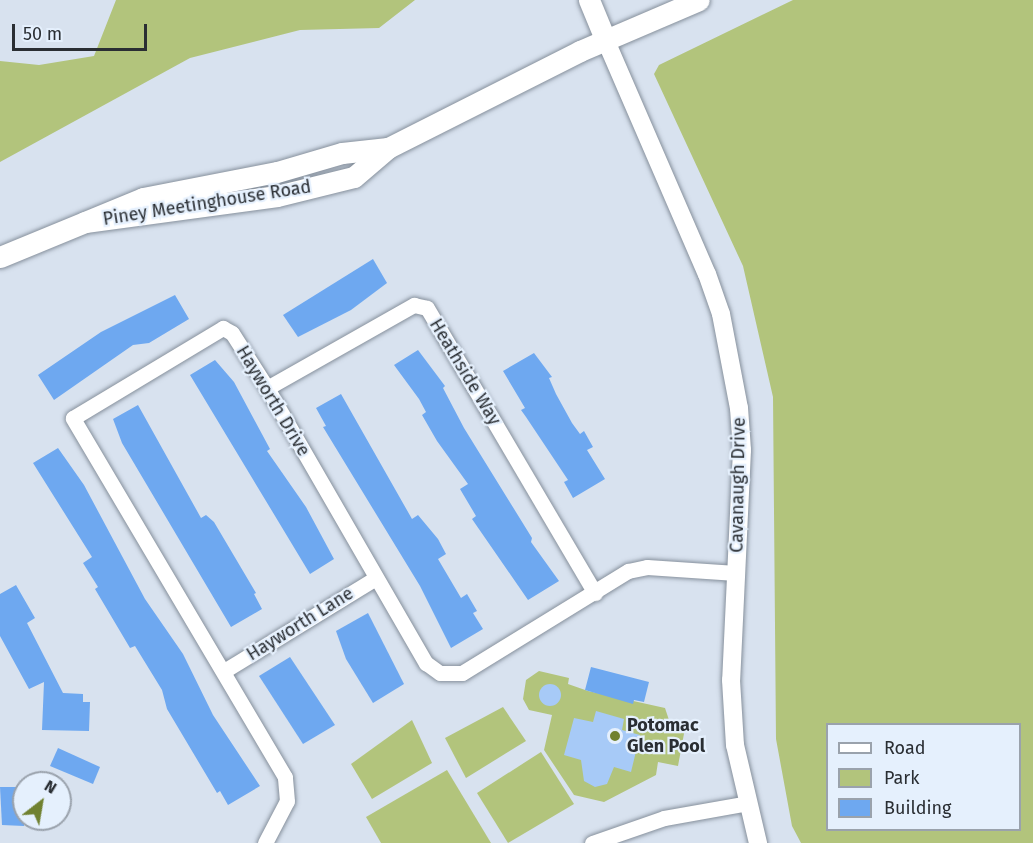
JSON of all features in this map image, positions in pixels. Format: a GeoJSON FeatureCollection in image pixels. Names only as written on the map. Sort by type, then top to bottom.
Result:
{"type":"FeatureCollection","features":[{"type":"Feature","properties":{"kind":"main road"},"geometry":{"type":"LineString","coordinates":[[589,0],[606,41]]}},
{"type":"Feature","properties":{"kind":"main road","name":"Piney Meetinghouse Road"},"geometry":{"type":"LineString","coordinates":[[0,257],[86,222],[277,196],[354,177],[388,147],[606,41],[699,0]]}},
{"type":"Feature","properties":{"kind":"street","name":"Cavanaugh Drive"},"geometry":{"type":"LineString","coordinates":[[606,41],[721,314],[739,408],[742,450],[731,680],[735,745],[758,843]]}},
{"type":"Feature","properties":{"kind":"street","name":"Heathside Way"},"geometry":{"type":"LineString","coordinates":[[267,388],[414,305],[427,308],[595,592]]}},
{"type":"Feature","properties":{"kind":"street","name":"Hayworth Drive"},"geometry":{"type":"LineString","coordinates":[[265,843],[287,801],[285,777],[73,418],[223,328],[232,333],[267,388],[426,663],[440,673],[462,673],[628,571],[647,567],[736,573]]}},
{"type":"Feature","properties":{"kind":"street","name":"Hayworth Lane"},"geometry":{"type":"LineString","coordinates":[[224,671],[376,578]]}},
{"type":"Feature","properties":{"kind":"street"},"geometry":{"type":"LineString","coordinates":[[592,843],[664,819],[748,803]]}},
{"type":"Feature","properties":{"kind":"green space"},"geometry":{"type":"Polygon","coordinates":[[[116,0],[415,0],[379,28],[300,30],[190,58],[0,162],[0,61],[39,65],[94,56],[116,0]]]}},
{"type":"Feature","properties":{"kind":"green space"},"geometry":{"type":"Polygon","coordinates":[[[793,0],[1033,0],[1033,843],[801,843],[792,826],[776,739],[773,397],[743,266],[654,74],[659,65],[793,0]]]}},
{"type":"Feature","properties":{"kind":"green space","name":"Potomac Glen Pool"},"geometry":{"type":"Polygon","coordinates":[[[539,671],[569,678],[568,684],[588,691],[665,708],[669,720],[686,723],[678,766],[658,762],[656,775],[604,802],[574,795],[544,750],[552,715],[529,710],[523,699],[526,680],[539,671]]]}},
{"type":"Feature","properties":{"kind":"green space"},"geometry":{"type":"Polygon","coordinates":[[[503,707],[526,741],[466,778],[445,738],[503,707]]]}},
{"type":"Feature","properties":{"kind":"green space"},"geometry":{"type":"Polygon","coordinates":[[[412,720],[432,763],[372,799],[351,764],[412,720]]]}},
{"type":"Feature","properties":{"kind":"green space"},"geometry":{"type":"Polygon","coordinates":[[[541,752],[574,804],[508,843],[477,793],[541,752]]]}},
{"type":"Feature","properties":{"kind":"green space"},"geometry":{"type":"Polygon","coordinates":[[[447,770],[491,843],[381,843],[366,817],[447,770]]]}},
{"type":"Feature","properties":{"kind":"water"},"geometry":{"type":"Polygon","coordinates":[[[550,684],[558,687],[561,695],[558,703],[550,706],[542,703],[539,695],[542,687],[550,684]]]}},
{"type":"Feature","properties":{"kind":"water"},"geometry":{"type":"Polygon","coordinates":[[[596,711],[624,719],[622,730],[640,735],[631,772],[614,767],[607,784],[595,787],[584,781],[581,760],[564,755],[574,718],[593,722],[596,711]]]}},
{"type":"Feature","properties":{"kind":"building"},"geometry":{"type":"Polygon","coordinates":[[[373,259],[387,283],[351,310],[298,337],[283,315],[373,259]]]}},
{"type":"Feature","properties":{"kind":"building"},"geometry":{"type":"Polygon","coordinates":[[[175,295],[189,319],[149,343],[133,345],[54,400],[38,375],[101,332],[175,295]]]}},
{"type":"Feature","properties":{"kind":"building"},"geometry":{"type":"Polygon","coordinates":[[[418,350],[445,386],[443,388],[464,428],[532,538],[531,542],[559,581],[528,600],[472,519],[476,516],[460,489],[468,484],[437,441],[422,415],[426,412],[419,399],[394,365],[418,350]]]}},
{"type":"Feature","properties":{"kind":"building"},"geometry":{"type":"Polygon","coordinates":[[[534,353],[552,377],[549,378],[572,423],[580,434],[584,431],[593,447],[587,450],[605,479],[573,498],[564,482],[568,480],[521,410],[525,408],[503,371],[534,353]]]}},
{"type":"Feature","properties":{"kind":"building"},"geometry":{"type":"Polygon","coordinates":[[[215,360],[234,382],[270,449],[267,451],[306,507],[334,559],[310,574],[190,375],[215,360]]]}},
{"type":"Feature","properties":{"kind":"building"},"geometry":{"type":"Polygon","coordinates":[[[341,394],[412,519],[418,515],[438,539],[446,554],[438,559],[461,598],[467,594],[477,611],[473,613],[483,629],[451,648],[420,586],[323,427],[326,426],[316,408],[341,394]]]}},
{"type":"Feature","properties":{"kind":"building"},"geometry":{"type":"Polygon","coordinates":[[[138,405],[201,518],[206,515],[214,522],[256,593],[254,594],[262,609],[231,627],[122,443],[113,419],[138,405]]]}},
{"type":"Feature","properties":{"kind":"building"},"geometry":{"type":"Polygon","coordinates":[[[58,448],[84,485],[145,599],[183,654],[213,715],[260,786],[228,805],[220,791],[217,793],[167,709],[162,690],[135,646],[130,648],[95,589],[98,587],[83,563],[92,557],[33,463],[58,448]]]}},
{"type":"Feature","properties":{"kind":"building"},"geometry":{"type":"Polygon","coordinates":[[[16,585],[35,618],[27,623],[63,693],[83,694],[83,702],[90,702],[89,731],[42,730],[44,682],[29,689],[0,636],[0,594],[16,585]]]}},
{"type":"Feature","properties":{"kind":"building"},"geometry":{"type":"Polygon","coordinates":[[[368,613],[404,684],[373,703],[346,659],[336,631],[368,613]]]}},
{"type":"Feature","properties":{"kind":"building"},"geometry":{"type":"Polygon","coordinates":[[[290,657],[335,725],[303,744],[259,676],[290,657]]]}},
{"type":"Feature","properties":{"kind":"building"},"geometry":{"type":"Polygon","coordinates":[[[591,667],[649,682],[644,702],[634,700],[633,704],[585,690],[591,667]]]}},
{"type":"Feature","properties":{"kind":"building"},"geometry":{"type":"Polygon","coordinates":[[[58,748],[100,767],[93,784],[72,775],[72,771],[62,771],[50,766],[58,748]]]}},
{"type":"Feature","properties":{"kind":"building"},"geometry":{"type":"Polygon","coordinates":[[[0,787],[12,787],[12,825],[2,825],[0,787]]]}},
{"type":"Feature","properties":{"kind":"place","name":"Potomac Glen Pool"},"geometry":{"type":"Point","coordinates":[615,736]}}]}
